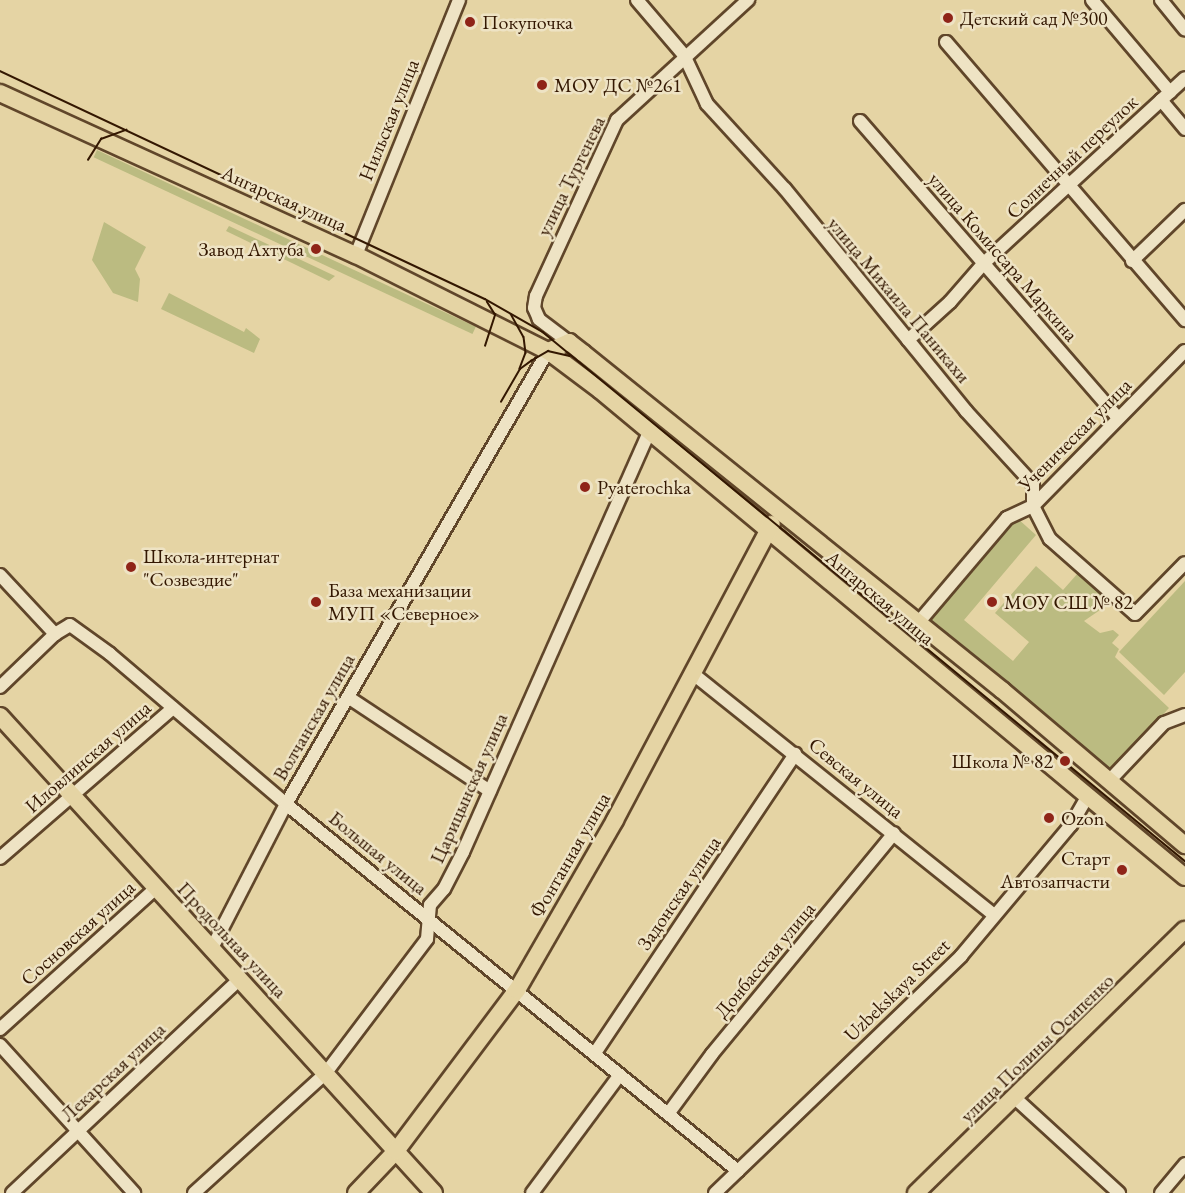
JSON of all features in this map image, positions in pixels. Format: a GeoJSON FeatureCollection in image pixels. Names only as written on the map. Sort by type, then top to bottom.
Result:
{"type":"FeatureCollection","features":[{"type":"Feature","properties":{"kind":"main road","name":"Ангарская улица"},"geometry":{"type":"LineString","coordinates":[[0,93],[356,255],[559,344],[780,511],[1185,845]]}},
{"type":"Feature","properties":{"kind":"main road","name":"Ангарская улица"},"geometry":{"type":"LineString","coordinates":[[559,344],[600,390],[648,434],[1185,877]]}},
{"type":"Feature","properties":{"kind":"main road","name":"Фонтанная улица"},"geometry":{"type":"LineString","coordinates":[[356,1193],[396,1151],[517,990],[615,820],[780,511]]}},
{"type":"Feature","properties":{"kind":"main road","name":"Продольная улица"},"geometry":{"type":"LineString","coordinates":[[0,716],[434,1193]]}},
{"type":"Feature","properties":{"kind":"main road","name":"улица Полины Осипенко"},"geometry":{"type":"LineString","coordinates":[[916,1193],[1185,930]]}},
{"type":"Feature","properties":{"kind":"street","name":"Нильская улица"},"geometry":{"type":"LineString","coordinates":[[356,255],[459,0]]}},
{"type":"Feature","properties":{"kind":"street","name":"улица Михаила Паникахи"},"geometry":{"type":"LineString","coordinates":[[637,0],[684,55],[707,104],[785,189],[966,411],[1033,484],[1033,506],[1050,539],[1135,614],[1185,563]]}},
{"type":"Feature","properties":{"kind":"street","name":"улица Тургенева"},"geometry":{"type":"LineString","coordinates":[[559,344],[539,319],[534,308],[536,296],[617,120],[684,55],[748,0]]}},
{"type":"Feature","properties":{"kind":"street"},"geometry":{"type":"LineString","coordinates":[[1092,0],[1166,96],[1185,129]]}},
{"type":"Feature","properties":{"kind":"street"},"geometry":{"type":"LineString","coordinates":[[1161,0],[1185,30]]}},
{"type":"Feature","properties":{"kind":"street"},"geometry":{"type":"LineString","coordinates":[[946,42],[1069,189],[1185,320]]}},
{"type":"Feature","properties":{"kind":"street","name":"Солнечный переулок"},"geometry":{"type":"LineString","coordinates":[[908,340],[950,302],[984,263],[1069,189],[1185,78]]}},
{"type":"Feature","properties":{"kind":"street","name":"улица Комиссара Маркина"},"geometry":{"type":"LineString","coordinates":[[860,121],[1117,417]]}},
{"type":"Feature","properties":{"kind":"street"},"geometry":{"type":"LineString","coordinates":[[1132,261],[1185,210]]}},
{"type":"Feature","properties":{"kind":"street","name":"Волчанская улица"},"geometry":{"type":"LineString","coordinates":[[212,950],[286,804],[559,344]]}},
{"type":"Feature","properties":{"kind":"street","name":"Ученическая улица"},"geometry":{"type":"LineString","coordinates":[[918,623],[1007,518],[1033,506],[1117,417],[1185,351]]}},
{"type":"Feature","properties":{"kind":"street","name":"Царицынская улица"},"geometry":{"type":"LineString","coordinates":[[194,1193],[325,1074],[427,939],[431,920],[430,905],[444,889],[490,792],[648,434]]}},
{"type":"Feature","properties":{"kind":"street"},"geometry":{"type":"LineString","coordinates":[[0,575],[55,634],[0,687]]}},
{"type":"Feature","properties":{"kind":"street","name":"Большая улица"},"geometry":{"type":"LineString","coordinates":[[55,634],[70,625],[173,708],[286,804],[738,1171]]}},
{"type":"Feature","properties":{"kind":"street","name":"Севская улица"},"geometry":{"type":"LineString","coordinates":[[692,673],[994,915]]}},
{"type":"Feature","properties":{"kind":"street"},"geometry":{"type":"LineString","coordinates":[[348,697],[490,792]]}},
{"type":"Feature","properties":{"kind":"street","name":"Иловлинская улица"},"geometry":{"type":"LineString","coordinates":[[0,858],[173,708]]}},
{"type":"Feature","properties":{"kind":"street"},"geometry":{"type":"LineString","coordinates":[[1109,781],[1164,723],[1185,714]]}},
{"type":"Feature","properties":{"kind":"street","name":"Задонская улица"},"geometry":{"type":"LineString","coordinates":[[595,1053],[795,754]]}},
{"type":"Feature","properties":{"kind":"street","name":"Uzbekskaya Street"},"geometry":{"type":"LineString","coordinates":[[715,1193],[961,956],[1071,825],[1087,797]]}},
{"type":"Feature","properties":{"kind":"street","name":"Донбасская улица"},"geometry":{"type":"LineString","coordinates":[[668,1114],[712,1054],[894,833]]}},
{"type":"Feature","properties":{"kind":"street","name":"Сосновская улица"},"geometry":{"type":"LineString","coordinates":[[0,1029],[155,889]]}},
{"type":"Feature","properties":{"kind":"street","name":"Лекарская улица"},"geometry":{"type":"LineString","coordinates":[[12,1193],[240,979]]}},
{"type":"Feature","properties":{"kind":"street"},"geometry":{"type":"LineString","coordinates":[[0,1045],[77,1133],[134,1193]]}},
{"type":"Feature","properties":{"kind":"street"},"geometry":{"type":"LineString","coordinates":[[532,1193],[619,1076]]}},
{"type":"Feature","properties":{"kind":"street"},"geometry":{"type":"LineString","coordinates":[[1015,1098],[1119,1193]]}},
{"type":"Feature","properties":{"kind":"street"},"geometry":{"type":"LineString","coordinates":[[1161,1193],[1185,1164]]}},
{"type":"Feature","properties":{"kind":"green space"},"geometry":{"type":"Polygon","coordinates":[[[97,150],[476,327],[472,334],[94,157],[97,150]]]}},
{"type":"Feature","properties":{"kind":"green space"},"geometry":{"type":"Polygon","coordinates":[[[104,222],[146,247],[135,269],[140,279],[138,302],[113,293],[92,260],[104,222]]]}},
{"type":"Feature","properties":{"kind":"green space"},"geometry":{"type":"Polygon","coordinates":[[[229,226],[335,276],[329,281],[226,231],[229,226]]]}},
{"type":"Feature","properties":{"kind":"green space"},"geometry":{"type":"Polygon","coordinates":[[[169,293],[244,332],[246,328],[260,339],[254,353],[161,309],[169,293]]]}},
{"type":"Feature","properties":{"kind":"green space"},"geometry":{"type":"Polygon","coordinates":[[[1017,518],[1036,535],[964,620],[1013,661],[1029,642],[995,613],[1036,566],[1063,590],[1078,573],[1104,596],[1096,605],[1100,610],[1084,621],[1100,633],[1113,630],[1119,635],[1112,643],[1119,649],[1115,657],[1169,708],[1111,770],[931,620],[1017,518]]]}},
{"type":"Feature","properties":{"kind":"green space"},"geometry":{"type":"Polygon","coordinates":[[[1185,581],[1185,672],[1164,695],[1119,652],[1185,581]]]}},
{"type":"Feature","properties":{"kind":"tram line"},"geometry":{"type":"LineString","coordinates":[[0,71],[485,299],[543,332],[1185,861]]}},
{"type":"Feature","properties":{"kind":"tram line"},"geometry":{"type":"LineString","coordinates":[[88,160],[101,139],[126,130]]}},
{"type":"Feature","properties":{"kind":"tram line"},"geometry":{"type":"LineString","coordinates":[[485,346],[495,315],[487,302]]}},
{"type":"Feature","properties":{"kind":"tram line"},"geometry":{"type":"LineString","coordinates":[[511,314],[524,337],[526,353],[520,369]]}},
{"type":"Feature","properties":{"kind":"tram line"},"geometry":{"type":"LineString","coordinates":[[501,402],[520,369],[531,361],[548,351],[569,356]]}},
{"type":"Feature","properties":{"kind":"place","name":"Детский сад №300"},"geometry":{"type":"Point","coordinates":[948,18]}},
{"type":"Feature","properties":{"kind":"place","name":"Покупочка"},"geometry":{"type":"Point","coordinates":[470,22]}},
{"type":"Feature","properties":{"kind":"place","name":"МОУ ДС №261"},"geometry":{"type":"Point","coordinates":[542,85]}},
{"type":"Feature","properties":{"kind":"place","name":"Завод Ахтуба"},"geometry":{"type":"Point","coordinates":[316,249]}},
{"type":"Feature","properties":{"kind":"place","name":"Pyaterochka"},"geometry":{"type":"Point","coordinates":[585,487]}},
{"type":"Feature","properties":{"kind":"place","name":"Школа-интернат \"Созвездие\""},"geometry":{"type":"Point","coordinates":[131,567]}},
{"type":"Feature","properties":{"kind":"place","name":"База механизации МУП «Северное»"},"geometry":{"type":"Point","coordinates":[316,602]}},
{"type":"Feature","properties":{"kind":"place","name":"МОУ СШ № 82"},"geometry":{"type":"Point","coordinates":[992,602]}},
{"type":"Feature","properties":{"kind":"place","name":"Школа № 82"},"geometry":{"type":"Point","coordinates":[1065,761]}},
{"type":"Feature","properties":{"kind":"place","name":"Ozon"},"geometry":{"type":"Point","coordinates":[1049,818]}},
{"type":"Feature","properties":{"kind":"place","name":"Старт Автозапчасти"},"geometry":{"type":"Point","coordinates":[1122,870]}}]}
